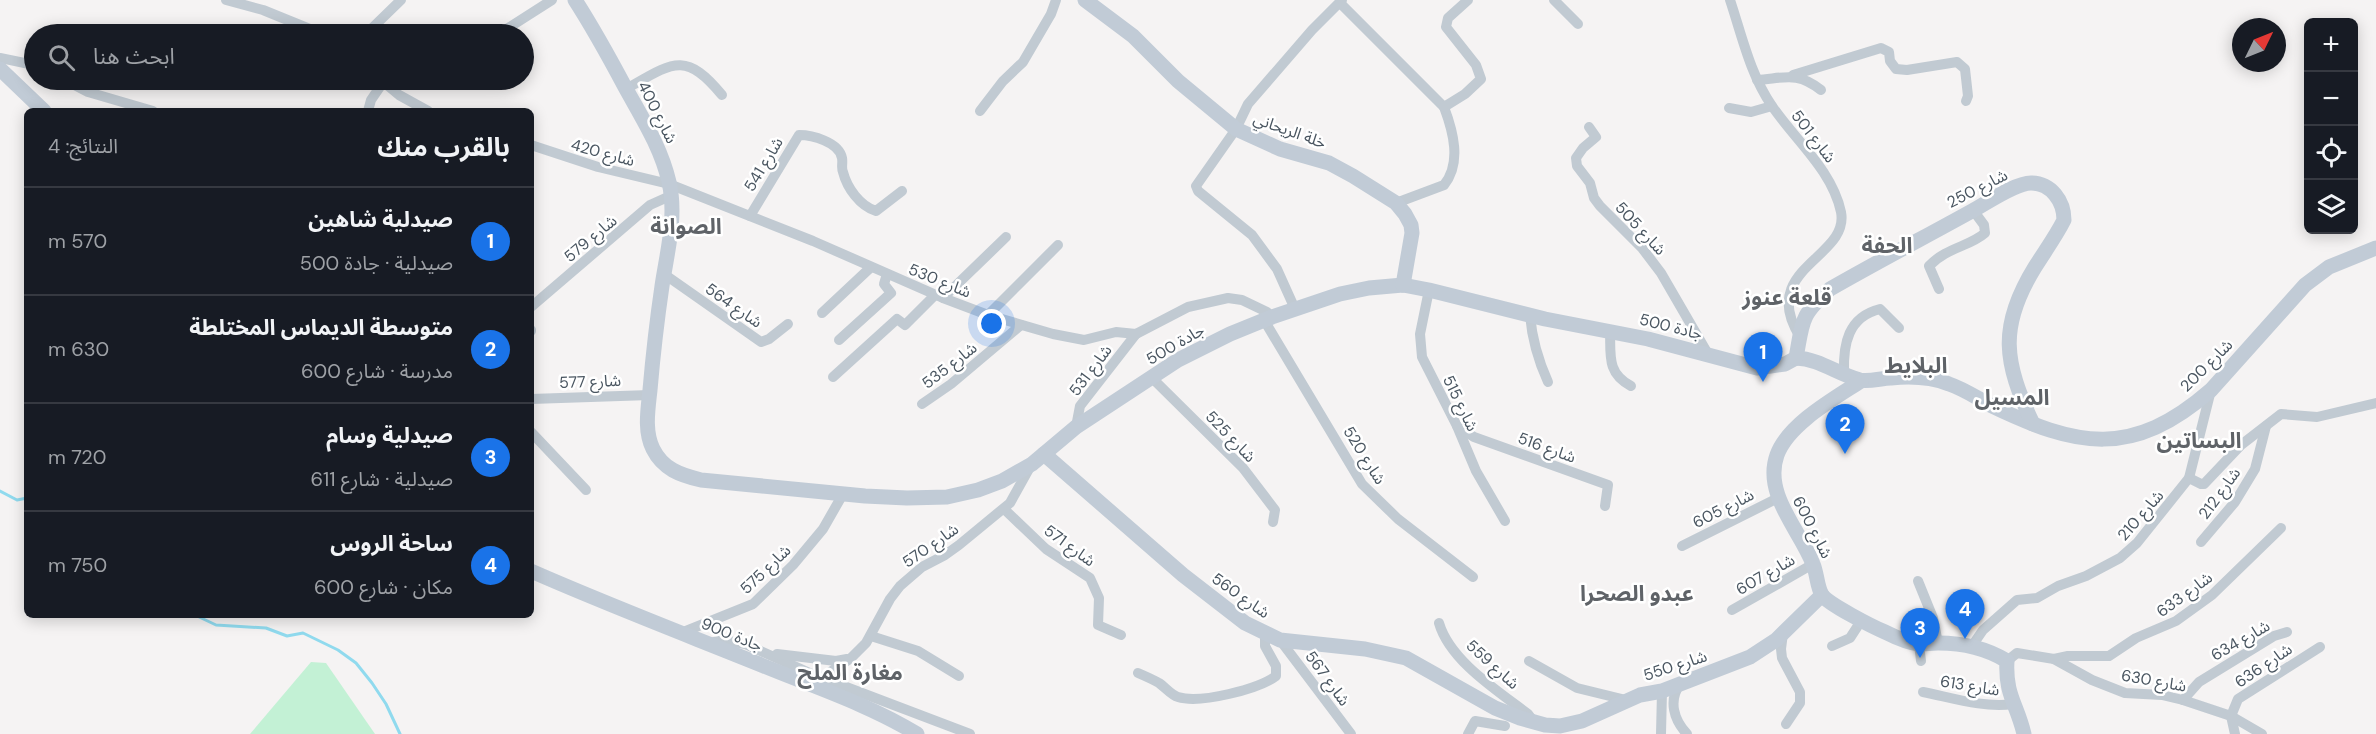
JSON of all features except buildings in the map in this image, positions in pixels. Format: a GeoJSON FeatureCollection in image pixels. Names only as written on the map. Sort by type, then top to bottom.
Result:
{"type":"FeatureCollection","features":[{"type":"Feature","properties":{"kind":"main road","name":"شارع 400"},"geometry":{"type":"LineString","coordinates":[[575,0],[595,31],[658,146],[670,190],[672,235],[663,274],[650,395]]}},
{"type":"Feature","properties":{"kind":"main road","name":"خلة الريحاني"},"geometry":{"type":"LineString","coordinates":[[1094,3],[1140,42],[1178,81],[1236,129],[1280,149],[1329,164],[1396,203],[1411,225],[1412,234],[1403,285]]}},
{"type":"Feature","properties":{"kind":"main road"},"geometry":{"type":"LineString","coordinates":[[1,65],[24,90]]}},
{"type":"Feature","properties":{"kind":"main road"},"geometry":{"type":"LineString","coordinates":[[24,90],[41,108]]}},
{"type":"Feature","properties":{"kind":"main road","name":"شارع 250"},"geometry":{"type":"LineString","coordinates":[[1796,358],[1802,322],[1811,307],[1830,288],[1998,196],[2030,183],[2044,185],[2058,196],[2064,208],[2064,220],[2025,286],[2014,310],[2009,332],[2010,358],[2016,382],[2033,424]]}},
{"type":"Feature","properties":{"kind":"main road","name":"شارع 200"},"geometry":{"type":"LineString","coordinates":[[1796,358],[1812,359],[1861,381],[1917,377],[1940,381],[2033,424],[2066,436],[2097,440],[2119,439],[2140,433],[2186,410],[2211,390],[2305,285],[2329,267],[2376,248]]}},
{"type":"Feature","properties":{"kind":"main road","name":"جادة 500"},"geometry":{"type":"LineString","coordinates":[[650,395],[647,423],[652,448],[676,473],[700,480],[843,494],[907,498],[947,497],[986,487],[1032,464],[1076,427],[1178,360],[1230,334],[1268,319],[1360,290],[1403,285],[1429,290],[1530,315],[1610,330],[1757,368],[1785,364],[1796,358]]}},
{"type":"Feature","properties":{"kind":"main road","name":"شارع 600"},"geometry":{"type":"LineString","coordinates":[[1822,596],[1813,564],[1778,498],[1774,470],[1776,456],[1782,445],[1806,418],[1861,381]]}},
{"type":"Feature","properties":{"kind":"main road","name":"شارع 560"},"geometry":{"type":"LineString","coordinates":[[1044,454],[1218,603],[1245,623],[1273,637],[1365,649],[1406,658],[1495,708],[1527,720]]}},
{"type":"Feature","properties":{"kind":"main road","name":"جادة 900"},"geometry":{"type":"LineString","coordinates":[[534,571],[615,608],[837,695],[917,734]]}},
{"type":"Feature","properties":{"kind":"main road"},"geometry":{"type":"LineString","coordinates":[[1822,596],[1861,621],[1905,641],[1919,644],[1972,646],[1992,652],[2007,661],[2006,679],[2009,694],[2024,734]]}},
{"type":"Feature","properties":{"kind":"main road","name":"شارع 550"},"geometry":{"type":"LineString","coordinates":[[1527,720],[1554,726],[1582,721],[1626,700],[1662,691],[1750,657],[1769,646],[1822,596]]}},
{"type":"Feature","properties":{"kind":"street"},"geometry":{"type":"LineString","coordinates":[[226,0],[265,5],[302,24]]}},
{"type":"Feature","properties":{"kind":"street"},"geometry":{"type":"LineString","coordinates":[[376,24],[401,0]]}},
{"type":"Feature","properties":{"kind":"street"},"geometry":{"type":"LineString","coordinates":[[515,24],[552,0]]}},
{"type":"Feature","properties":{"kind":"street"},"geometry":{"type":"LineString","coordinates":[[980,111],[1003,81],[1023,62],[1051,14],[1056,0]]}},
{"type":"Feature","properties":{"kind":"street"},"geometry":{"type":"LineString","coordinates":[[1444,107],[1465,94],[1481,79],[1476,65],[1446,27],[1448,18],[1468,0]]}},
{"type":"Feature","properties":{"kind":"street"},"geometry":{"type":"LineString","coordinates":[[1554,0],[1578,24]]}},
{"type":"Feature","properties":{"kind":"street","name":"شارع 501"},"geometry":{"type":"LineString","coordinates":[[1730,0],[1757,81],[1772,106],[1826,176],[1840,212],[1841,226],[1834,238],[1799,274],[1788,297],[1791,318],[1800,337]]}},
{"type":"Feature","properties":{"kind":"street"},"geometry":{"type":"LineString","coordinates":[[1295,309],[1277,269],[1252,235],[1198,191],[1196,186],[1236,129],[1248,104],[1312,30],[1341,1],[1444,107],[1451,128],[1454,162],[1448,180],[1444,185],[1396,203]]}},
{"type":"Feature","properties":{"kind":"street"},"geometry":{"type":"LineString","coordinates":[[1757,81],[1793,75],[1881,48],[1889,52],[1890,61],[1896,69],[1907,70],[1957,62],[1965,69],[1968,96],[1966,101]]}},
{"type":"Feature","properties":{"kind":"street"},"geometry":{"type":"LineString","coordinates":[[626,89],[680,64],[691,65],[702,72],[723,94]]}},
{"type":"Feature","properties":{"kind":"street"},"geometry":{"type":"LineString","coordinates":[[1,65],[24,65]]}},
{"type":"Feature","properties":{"kind":"street"},"geometry":{"type":"LineString","coordinates":[[1793,75],[1808,80],[1821,90]]}},
{"type":"Feature","properties":{"kind":"street"},"geometry":{"type":"LineString","coordinates":[[84,90],[143,108]]}},
{"type":"Feature","properties":{"kind":"street"},"geometry":{"type":"LineString","coordinates":[[369,108],[376,90]]}},
{"type":"Feature","properties":{"kind":"street"},"geometry":{"type":"LineString","coordinates":[[393,90],[399,96],[422,108]]}},
{"type":"Feature","properties":{"kind":"street"},"geometry":{"type":"LineString","coordinates":[[1729,108],[1751,111],[1772,106]]}},
{"type":"Feature","properties":{"kind":"street","name":"شارع 505"},"geometry":{"type":"LineString","coordinates":[[1589,128],[1596,137],[1576,158],[1577,166],[1590,183],[1594,198],[1600,206],[1642,248],[1661,273],[1708,354]]}},
{"type":"Feature","properties":{"kind":"street","name":"شارع 541"},"geometry":{"type":"LineString","coordinates":[[750,216],[798,135],[819,137],[839,151],[842,158],[842,171],[852,191],[861,203],[870,209],[876,211],[902,191]]}},
{"type":"Feature","properties":{"kind":"street","name":"شارع 420"},"geometry":{"type":"LineString","coordinates":[[534,146],[670,190]]}},
{"type":"Feature","properties":{"kind":"street","name":"شارع 530"},"geometry":{"type":"LineString","coordinates":[[670,190],[750,216],[939,297],[987,315],[1084,340],[1116,332],[1136,334],[1188,307],[1228,298],[1242,300],[1267,312],[1268,319]]}},
{"type":"Feature","properties":{"kind":"street","name":"شارع 579"},"geometry":{"type":"LineString","coordinates":[[534,304],[670,190]]}},
{"type":"Feature","properties":{"kind":"street"},"geometry":{"type":"LineString","coordinates":[[1939,289],[1929,266],[1938,256],[1979,238],[1985,232],[1984,225],[1973,210]]}},
{"type":"Feature","properties":{"kind":"street"},"geometry":{"type":"LineString","coordinates":[[833,377],[897,319],[905,325],[1006,237]]}},
{"type":"Feature","properties":{"kind":"street"},"geometry":{"type":"LineString","coordinates":[[987,315],[1058,245]]}},
{"type":"Feature","properties":{"kind":"street"},"geometry":{"type":"LineString","coordinates":[[822,314],[870,268]]}},
{"type":"Feature","properties":{"kind":"street","name":"شارع 564"},"geometry":{"type":"LineString","coordinates":[[663,274],[761,342],[769,339],[788,324]]}},
{"type":"Feature","properties":{"kind":"street"},"geometry":{"type":"LineString","coordinates":[[839,340],[891,293],[884,284],[887,274]]}},
{"type":"Feature","properties":{"kind":"street","name":"شارع 515"},"geometry":{"type":"LineString","coordinates":[[1429,290],[1420,334],[1422,357],[1457,426],[1476,471],[1505,521]]}},
{"type":"Feature","properties":{"kind":"street"},"geometry":{"type":"LineString","coordinates":[[1844,373],[1847,338],[1853,327],[1868,312],[1880,309],[1899,328]]}},
{"type":"Feature","properties":{"kind":"street"},"geometry":{"type":"LineString","coordinates":[[1530,315],[1539,363],[1548,382]]}},
{"type":"Feature","properties":{"kind":"street","name":"شارع 520"},"geometry":{"type":"LineString","coordinates":[[1268,319],[1362,484],[1406,526],[1473,577]]}},
{"type":"Feature","properties":{"kind":"street","name":"شارع 535"},"geometry":{"type":"LineString","coordinates":[[922,404],[958,378],[1021,325]]}},
{"type":"Feature","properties":{"kind":"street"},"geometry":{"type":"LineString","coordinates":[[1610,330],[1613,371],[1619,380],[1630,386]]}},
{"type":"Feature","properties":{"kind":"street","name":"شارع 531"},"geometry":{"type":"LineString","coordinates":[[1076,427],[1080,406],[1136,334]]}},
{"type":"Feature","properties":{"kind":"street","name":"شارع 525"},"geometry":{"type":"LineString","coordinates":[[1152,378],[1243,468],[1275,510],[1273,522]]}},
{"type":"Feature","properties":{"kind":"street","name":"شارع 210"},"geometry":{"type":"LineString","coordinates":[[1972,646],[1983,630],[2017,600],[2037,598],[2058,586],[2086,576],[2129,552],[2178,495],[2189,478],[2211,390]]}},
{"type":"Feature","properties":{"kind":"street","name":"شارع 577"},"geometry":{"type":"LineString","coordinates":[[534,399],[650,395]]}},
{"type":"Feature","properties":{"kind":"street"},"geometry":{"type":"LineString","coordinates":[[2189,478],[2204,484],[2241,445],[2277,417],[2286,413],[2317,417],[2376,403]]}},
{"type":"Feature","properties":{"kind":"street","name":"شارع 516"},"geometry":{"type":"LineString","coordinates":[[1457,426],[1474,437],[1608,485],[1605,506]]}},
{"type":"Feature","properties":{"kind":"street","name":"شارع 212"},"geometry":{"type":"LineString","coordinates":[[2201,542],[2235,502],[2255,470],[2266,426]]}},
{"type":"Feature","properties":{"kind":"street"},"geometry":{"type":"LineString","coordinates":[[534,435],[586,490]]}},
{"type":"Feature","properties":{"kind":"street","name":"شارع 570"},"geometry":{"type":"LineString","coordinates":[[823,677],[851,658],[871,636],[890,599],[900,586],[922,567],[945,555],[1010,503],[1032,464]]}},
{"type":"Feature","properties":{"kind":"street","name":"شارع 575"},"geometry":{"type":"LineString","coordinates":[[681,633],[753,604],[793,565],[823,529],[843,494]]}},
{"type":"Feature","properties":{"kind":"street","name":"شارع 605"},"geometry":{"type":"LineString","coordinates":[[1682,546],[1778,498]]}},
{"type":"Feature","properties":{"kind":"street","name":"شارع 571"},"geometry":{"type":"LineString","coordinates":[[1004,509],[1046,549],[1090,578],[1099,598],[1098,625],[1121,635]]}},
{"type":"Feature","properties":{"kind":"street","name":"شارع 633"},"geometry":{"type":"LineString","coordinates":[[2054,659],[2068,656],[2109,656],[2136,638],[2176,621],[2212,595],[2281,528]]}},
{"type":"Feature","properties":{"kind":"street","name":"شارع 607"},"geometry":{"type":"LineString","coordinates":[[1732,610],[1813,564]]}},
{"type":"Feature","properties":{"kind":"street"},"geometry":{"type":"LineString","coordinates":[[1918,581],[1933,618],[1938,643]]}},
{"type":"Feature","properties":{"kind":"street"},"geometry":{"type":"LineString","coordinates":[[1832,646],[1851,638],[1861,621]]}},
{"type":"Feature","properties":{"kind":"street","name":"شارع 559"},"geometry":{"type":"LineString","coordinates":[[1440,623],[1446,641],[1483,680],[1528,714],[1527,720]]}},
{"type":"Feature","properties":{"kind":"street","name":"شارع 634"},"geometry":{"type":"LineString","coordinates":[[2183,699],[2199,682],[2274,636],[2287,632]]}},
{"type":"Feature","properties":{"kind":"street"},"geometry":{"type":"LineString","coordinates":[[1783,633],[1780,649],[1782,658],[1797,685],[1800,698],[1800,703],[1786,724]]}},
{"type":"Feature","properties":{"kind":"street"},"geometry":{"type":"LineString","coordinates":[[871,636],[918,651],[960,675]]}},
{"type":"Feature","properties":{"kind":"street"},"geometry":{"type":"LineString","coordinates":[[1138,674],[1159,683],[1179,697],[1202,698],[1236,692],[1270,681],[1276,675],[1276,666],[1265,646],[1273,637]]}},
{"type":"Feature","properties":{"kind":"street","name":"شارع 567"},"geometry":{"type":"LineString","coordinates":[[1273,637],[1351,734]]}},
{"type":"Feature","properties":{"kind":"street"},"geometry":{"type":"LineString","coordinates":[[709,643],[724,640],[745,644],[970,734]]}},
{"type":"Feature","properties":{"kind":"street"},"geometry":{"type":"LineString","coordinates":[[1919,644],[1921,661]]}},
{"type":"Feature","properties":{"kind":"street","name":"شارع 636"},"geometry":{"type":"LineString","coordinates":[[2231,716],[2238,699],[2320,647]]}},
{"type":"Feature","properties":{"kind":"street"},"geometry":{"type":"LineString","coordinates":[[761,650],[836,661],[851,658]]}},
{"type":"Feature","properties":{"kind":"street","name":"شارع 630"},"geometry":{"type":"LineString","coordinates":[[2007,661],[2017,653],[2054,659],[2092,680],[2125,693],[2162,695],[2183,699],[2231,716],[2262,734]]}},
{"type":"Feature","properties":{"kind":"street"},"geometry":{"type":"LineString","coordinates":[[849,687],[840,672],[851,658]]}},
{"type":"Feature","properties":{"kind":"street"},"geometry":{"type":"LineString","coordinates":[[1529,661],[1577,688],[1626,700]]}},
{"type":"Feature","properties":{"kind":"street"},"geometry":{"type":"LineString","coordinates":[[1680,684],[1674,693],[1673,705],[1678,722],[1687,734]]}},
{"type":"Feature","properties":{"kind":"street"},"geometry":{"type":"LineString","coordinates":[[1661,734],[1662,691]]}},
{"type":"Feature","properties":{"kind":"street","name":"شارع 613"},"geometry":{"type":"LineString","coordinates":[[1923,692],[1977,704],[2000,706],[2013,704]]}},
{"type":"Feature","properties":{"kind":"street"},"geometry":{"type":"LineString","coordinates":[[2231,716],[2235,734]]}},
{"type":"Feature","properties":{"kind":"street"},"geometry":{"type":"LineString","coordinates":[[1468,734],[1475,722],[1505,726],[1527,720]]}},
{"type":"Feature","properties":{"kind":"street"},"geometry":{"type":"LineString","coordinates":[[1496,734],[1505,726]]}},
{"type":"Feature","properties":{"kind":"green space"},"geometry":{"type":"Polygon","coordinates":[[[311,662],[326,663],[375,734],[250,734],[311,662]]]}},
{"type":"Feature","properties":{"kind":"waterway"},"geometry":{"type":"LineString","coordinates":[[0,491],[17,500],[24,499]]}},
{"type":"Feature","properties":{"kind":"waterway"},"geometry":{"type":"LineString","coordinates":[[201,618],[216,625],[266,628],[287,636],[303,633],[338,650],[356,663],[372,683],[386,704],[400,734]]}},
{"type":"Feature","properties":{"kind":"place","name":"صيدلية شاهين"},"geometry":{"type":"Point","coordinates":[1763,382]}},
{"type":"Feature","properties":{"kind":"place","name":"متوسطة الديماس المختلطة"},"geometry":{"type":"Point","coordinates":[1845,454]}},
{"type":"Feature","properties":{"kind":"place","name":"ساحة الروس"},"geometry":{"type":"Point","coordinates":[1965,639]}},
{"type":"Feature","properties":{"kind":"place","name":"صيدلية وسام"},"geometry":{"type":"Point","coordinates":[1920,658]}},
{"type":"Feature","properties":{"kind":"district","name":"الصوانة"},"geometry":{"type":"Point","coordinates":[686,226]}},
{"type":"Feature","properties":{"kind":"district","name":"الحفة"},"geometry":{"type":"Point","coordinates":[1887,245]}},
{"type":"Feature","properties":{"kind":"district","name":"قلعة عنوز"},"geometry":{"type":"Point","coordinates":[1787,297]}},
{"type":"Feature","properties":{"kind":"district","name":"البلايط"},"geometry":{"type":"Point","coordinates":[1916,365]}},
{"type":"Feature","properties":{"kind":"district","name":"المسيل"},"geometry":{"type":"Point","coordinates":[2012,397]}},
{"type":"Feature","properties":{"kind":"district","name":"البساتين"},"geometry":{"type":"Point","coordinates":[2199,440]}},
{"type":"Feature","properties":{"kind":"district","name":"عبدو الصحرا"},"geometry":{"type":"Point","coordinates":[1637,593]}},
{"type":"Feature","properties":{"kind":"district","name":"مغارة الملح"},"geometry":{"type":"Point","coordinates":[850,672]}}]}
